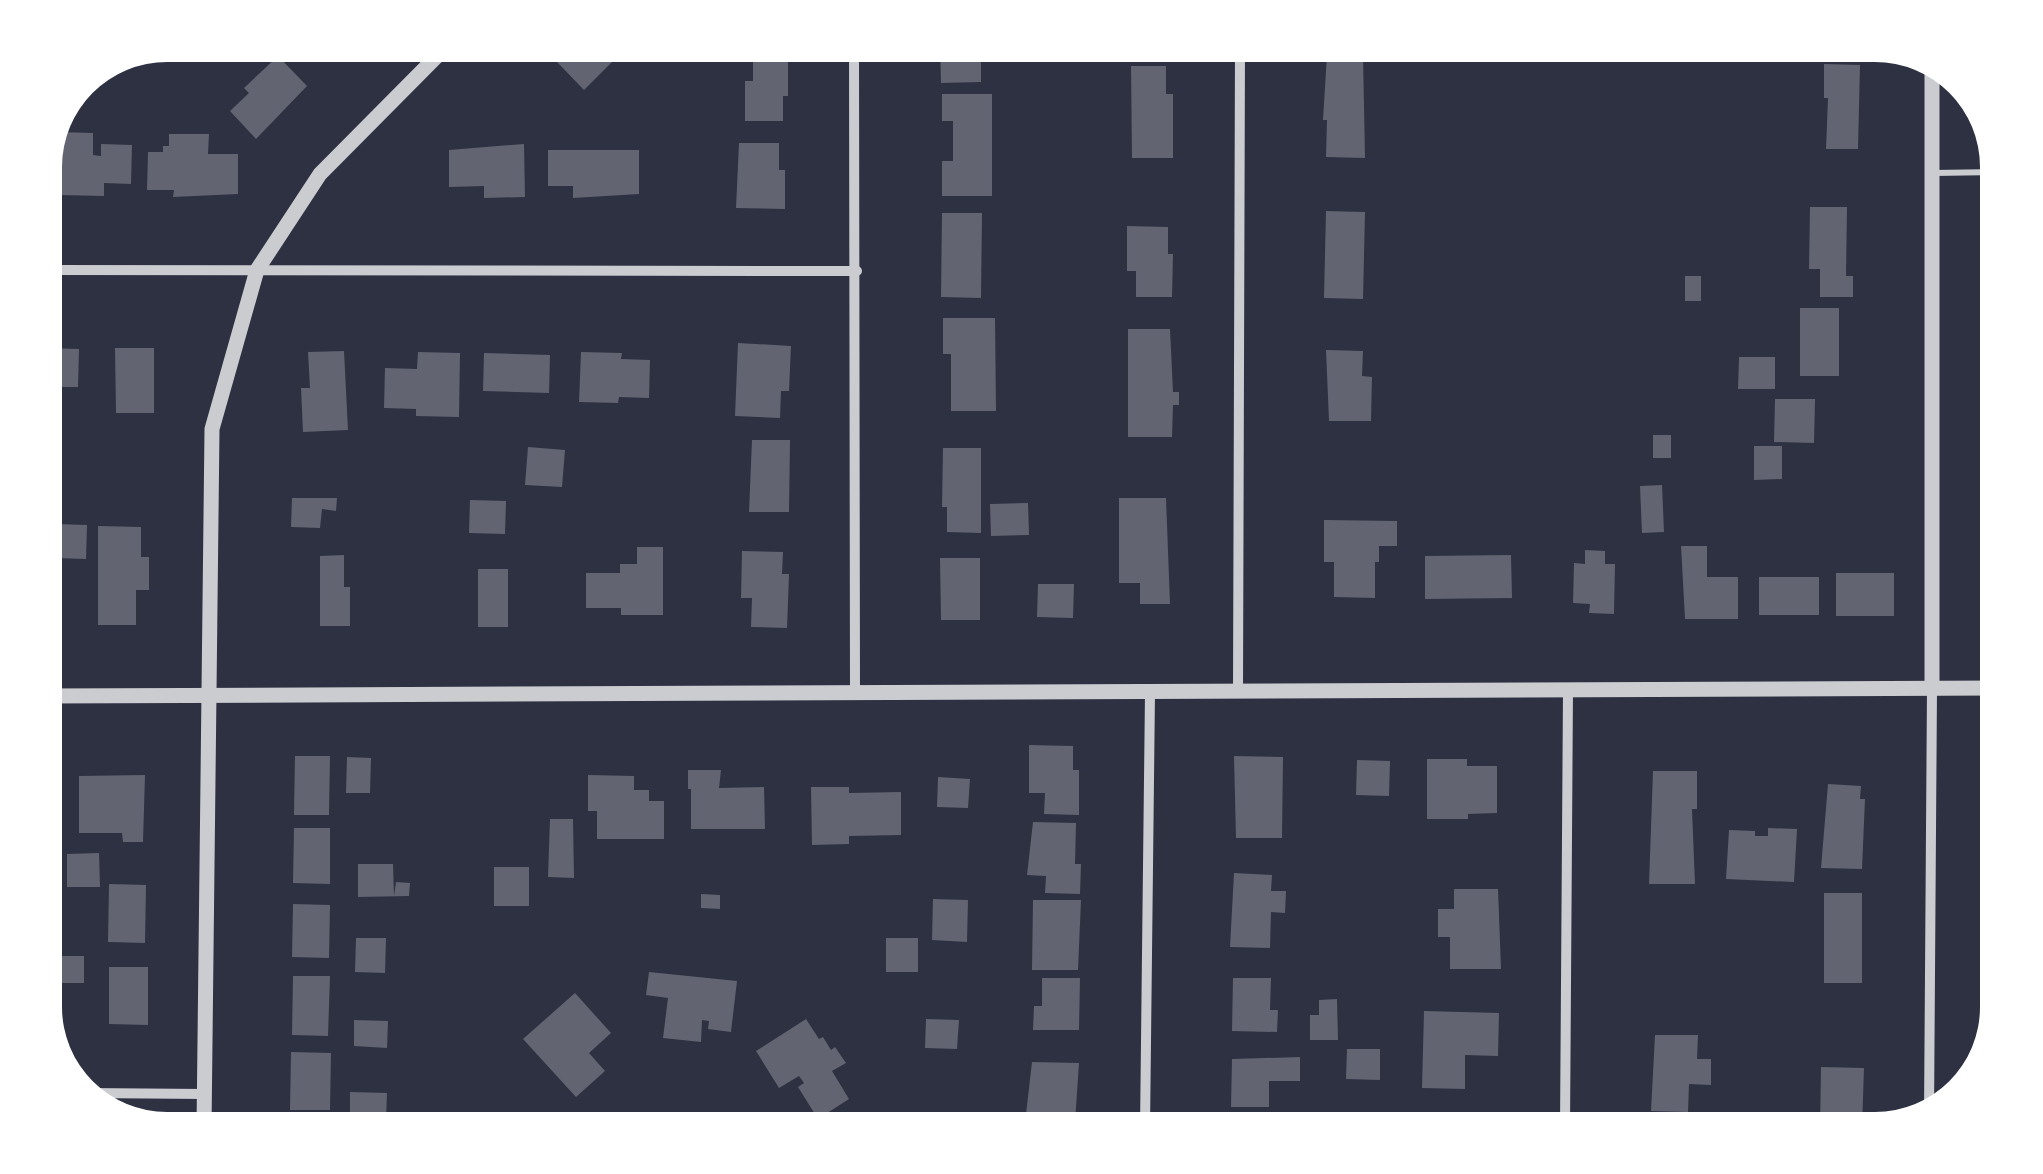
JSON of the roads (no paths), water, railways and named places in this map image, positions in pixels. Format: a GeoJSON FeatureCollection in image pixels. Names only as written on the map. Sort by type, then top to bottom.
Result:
{"type":"FeatureCollection","features":[{"type":"Feature","properties":{"kind":"street"},"geometry":{"type":"LineString","coordinates":[[204,1112],[212,429],[257,270],[320,174],[431,62]]}},
{"type":"Feature","properties":{"kind":"street"},"geometry":{"type":"LineString","coordinates":[[854,62],[856,693]]}},
{"type":"Feature","properties":{"kind":"street"},"geometry":{"type":"LineString","coordinates":[[1238,692],[1240,62]]}},
{"type":"Feature","properties":{"kind":"street"},"geometry":{"type":"LineString","coordinates":[[1929,1096],[1932,80]]}},
{"type":"Feature","properties":{"kind":"street"},"geometry":{"type":"LineString","coordinates":[[63,270],[857,271]]}},
{"type":"Feature","properties":{"kind":"street"},"geometry":{"type":"LineString","coordinates":[[63,696],[1980,688]]}},
{"type":"Feature","properties":{"kind":"street"},"geometry":{"type":"LineString","coordinates":[[1565,1112],[1568,690]]}},
{"type":"Feature","properties":{"kind":"street"},"geometry":{"type":"LineString","coordinates":[[1145,1112],[1150,692]]}},
{"type":"Feature","properties":{"kind":"street"},"geometry":{"type":"LineString","coordinates":[[111,1094],[204,1094]]}},
{"type":"Feature","properties":{"kind":"lane"},"geometry":{"type":"LineString","coordinates":[[1932,172],[1980,172]]}}]}
